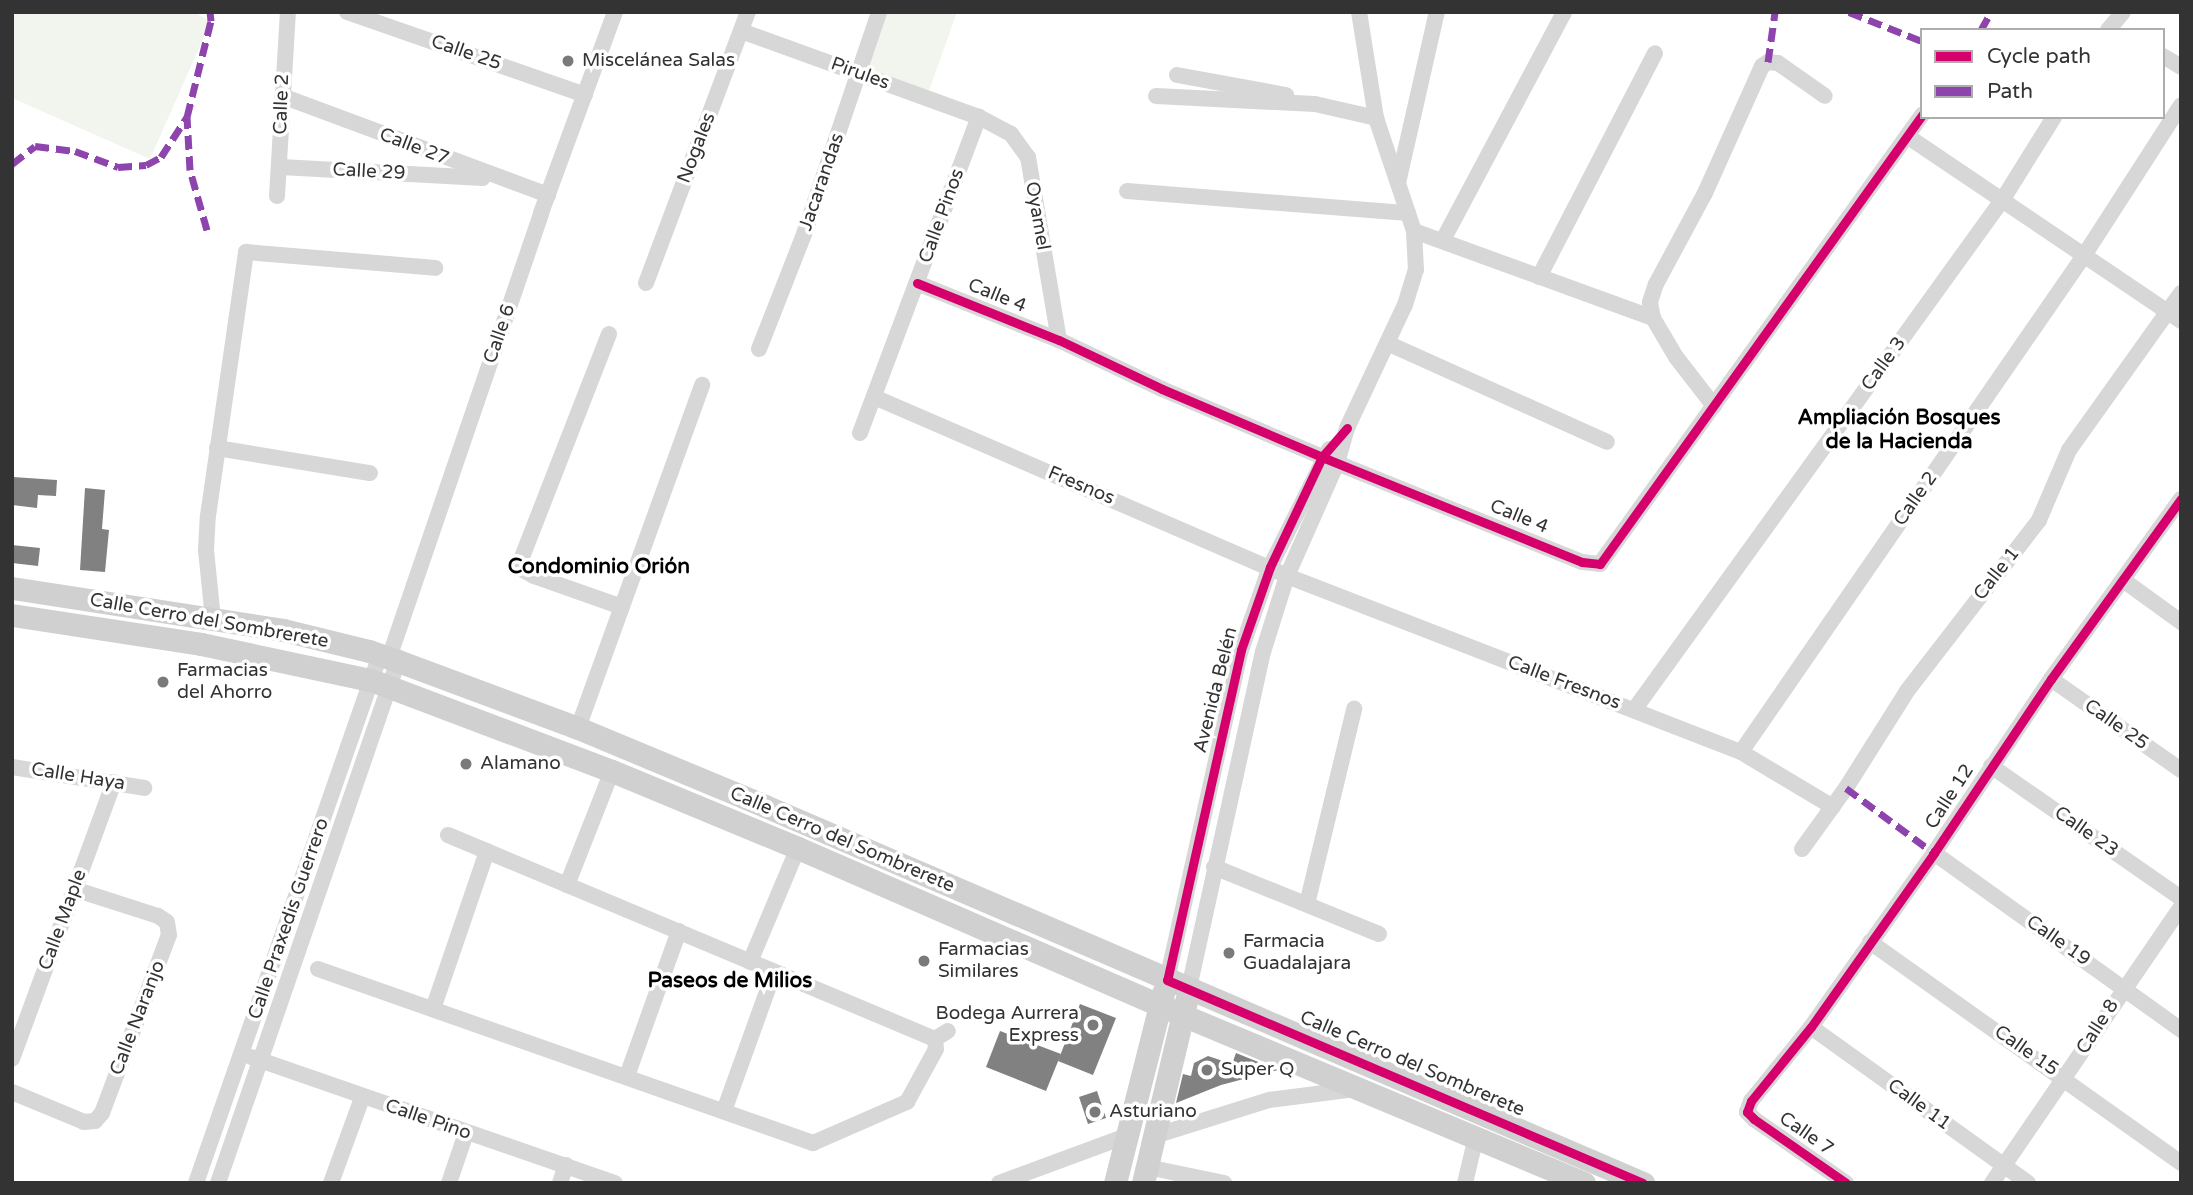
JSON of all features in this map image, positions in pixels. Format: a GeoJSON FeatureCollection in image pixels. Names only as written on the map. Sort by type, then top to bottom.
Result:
{"type":"FeatureCollection","features":[{"type":"Feature","properties":{"kind":"main road","name":"Calle Cerro del Sombrerete"},"geometry":{"type":"LineString","coordinates":[[12,588],[283,630],[389,658],[578,728],[1643,1183]]}},
{"type":"Feature","properties":{"kind":"main road","name":"Calle Cerro del Sombrerete"},"geometry":{"type":"LineString","coordinates":[[12,615],[201,645],[380,684],[612,771],[798,848],[1575,1181]]}},
{"type":"Feature","properties":{"kind":"main road","name":"Avenida Belén"},"geometry":{"type":"LineString","coordinates":[[1115,1183],[1167,980]]}},
{"type":"Feature","properties":{"kind":"main road","name":"Avenida Belén"},"geometry":{"type":"LineString","coordinates":[[1145,1175],[1189,988]]}},
{"type":"Feature","properties":{"kind":"street","name":"Calle 2"},"geometry":{"type":"LineString","coordinates":[[277,196],[281,167],[282,96],[288,12]]}},
{"type":"Feature","properties":{"kind":"street","name":"Calle 25"},"geometry":{"type":"LineString","coordinates":[[347,12],[585,95]]}},
{"type":"Feature","properties":{"kind":"street","name":"Calle 6"},"geometry":{"type":"LineString","coordinates":[[389,658],[548,195],[615,12]]}},
{"type":"Feature","properties":{"kind":"street","name":"Nogales"},"geometry":{"type":"LineString","coordinates":[[646,283],[748,12]]}},
{"type":"Feature","properties":{"kind":"street","name":"Jacarandas"},"geometry":{"type":"LineString","coordinates":[[759,349],[879,12]]}},
{"type":"Feature","properties":{"kind":"street","name":"Avenida Belén"},"geometry":{"type":"LineString","coordinates":[[1167,980],[1241,650],[1269,568],[1347,428],[1387,343],[1416,270],[1414,231],[1376,118],[1359,12]]}},
{"type":"Feature","properties":{"kind":"street"},"geometry":{"type":"LineString","coordinates":[[1397,186],[1437,12]]}},
{"type":"Feature","properties":{"kind":"street"},"geometry":{"type":"LineString","coordinates":[[1443,240],[1564,12]]}},
{"type":"Feature","properties":{"kind":"street","name":"Pirules"},"geometry":{"type":"LineString","coordinates":[[741,31],[979,117]]}},
{"type":"Feature","properties":{"kind":"street"},"geometry":{"type":"LineString","coordinates":[[1539,277],[1656,53]]}},
{"type":"Feature","properties":{"kind":"street"},"geometry":{"type":"LineString","coordinates":[[2165,57],[2181,67]]}},
{"type":"Feature","properties":{"kind":"street"},"geometry":{"type":"LineString","coordinates":[[1714,406],[1676,357],[1653,318],[1650,302],[1656,284],[1705,193],[1762,66],[1768,62],[1778,63],[1825,96]]}},
{"type":"Feature","properties":{"kind":"street"},"geometry":{"type":"LineString","coordinates":[[1177,75],[1259,89],[1376,118]]}},
{"type":"Feature","properties":{"kind":"street","name":"Calle 27"},"geometry":{"type":"LineString","coordinates":[[282,96],[548,195]]}},
{"type":"Feature","properties":{"kind":"street"},"geometry":{"type":"LineString","coordinates":[[1156,96],[1315,104]]}},
{"type":"Feature","properties":{"kind":"street","name":"Calle 2"},"geometry":{"type":"LineString","coordinates":[[1741,752],[2085,254],[2181,105]]}},
{"type":"Feature","properties":{"kind":"street","name":"Calle Pinos"},"geometry":{"type":"LineString","coordinates":[[860,433],[979,117]]}},
{"type":"Feature","properties":{"kind":"street","name":"Oyamel"},"geometry":{"type":"LineString","coordinates":[[979,117],[1011,134],[1028,158],[1059,340]]}},
{"type":"Feature","properties":{"kind":"street","name":"Calle 4"},"geometry":{"type":"LineString","coordinates":[[917,283],[1059,340],[1161,389],[1330,460],[1582,562],[1600,564],[1920,118]]}},
{"type":"Feature","properties":{"kind":"street","name":"Calle 3"},"geometry":{"type":"LineString","coordinates":[[1634,710],[2003,200],[2053,119]]}},
{"type":"Feature","properties":{"kind":"street"},"geometry":{"type":"LineString","coordinates":[[1907,136],[2085,254],[2174,317]]}},
{"type":"Feature","properties":{"kind":"street","name":"Calle 29"},"geometry":{"type":"LineString","coordinates":[[281,167],[500,179]]}},
{"type":"Feature","properties":{"kind":"street"},"geometry":{"type":"LineString","coordinates":[[1127,191],[1408,213]]}},
{"type":"Feature","properties":{"kind":"street"},"geometry":{"type":"LineString","coordinates":[[1414,231],[1653,318]]}},
{"type":"Feature","properties":{"kind":"street"},"geometry":{"type":"LineString","coordinates":[[213,619],[206,550],[217,448],[246,252],[435,268]]}},
{"type":"Feature","properties":{"kind":"street","name":"Calle 1"},"geometry":{"type":"LineString","coordinates":[[1802,849],[1833,807],[1907,691],[2039,520],[2069,450],[2174,317],[2181,293]]}},
{"type":"Feature","properties":{"kind":"street"},"geometry":{"type":"LineString","coordinates":[[609,334],[521,560],[523,570],[534,576],[622,607]]}},
{"type":"Feature","properties":{"kind":"street"},"geometry":{"type":"LineString","coordinates":[[1387,343],[1607,442]]}},
{"type":"Feature","properties":{"kind":"street"},"geometry":{"type":"LineString","coordinates":[[578,728],[702,385]]}},
{"type":"Feature","properties":{"kind":"street","name":"Fresnos"},"geometry":{"type":"LineString","coordinates":[[874,397],[1287,576]]}},
{"type":"Feature","properties":{"kind":"street"},"geometry":{"type":"LineString","coordinates":[[217,448],[370,473]]}},
{"type":"Feature","properties":{"kind":"street","name":"Avenida Belén"},"geometry":{"type":"LineString","coordinates":[[1189,988],[1213,867],[1263,652],[1287,576],[1330,460]]}},
{"type":"Feature","properties":{"kind":"street","name":"Calle 12"},"geometry":{"type":"LineString","coordinates":[[1746,1112],[1751,1101],[1811,1027],[1934,853],[1991,766],[2181,499]]}},
{"type":"Feature","properties":{"kind":"street","name":"Calle Fresnos"},"geometry":{"type":"LineString","coordinates":[[1287,576],[1741,752],[1833,807]]}},
{"type":"Feature","properties":{"kind":"street"},"geometry":{"type":"LineString","coordinates":[[2123,580],[2181,622]]}},
{"type":"Feature","properties":{"kind":"street","name":"Calle Praxedis Guerrero"},"geometry":{"type":"LineString","coordinates":[[196,1183],[389,658]]}},
{"type":"Feature","properties":{"kind":"street","name":"Calle 25"},"geometry":{"type":"LineString","coordinates":[[2052,679],[2181,770]]}},
{"type":"Feature","properties":{"kind":"street","name":"Calle Praxedis Guerrero"},"geometry":{"type":"LineString","coordinates":[[218,1183],[380,684]]}},
{"type":"Feature","properties":{"kind":"street"},"geometry":{"type":"LineString","coordinates":[[1307,904],[1354,709]]}},
{"type":"Feature","properties":{"kind":"street","name":"Calle 23"},"geometry":{"type":"LineString","coordinates":[[1991,766],[2181,898]]}},
{"type":"Feature","properties":{"kind":"street","name":"Calle Haya"},"geometry":{"type":"LineString","coordinates":[[12,767],[144,788]]}},
{"type":"Feature","properties":{"kind":"street"},"geometry":{"type":"LineString","coordinates":[[567,885],[612,771]]}},
{"type":"Feature","properties":{"kind":"street","name":"Calle Maple"},"geometry":{"type":"LineString","coordinates":[[12,1059],[114,782]]}},
{"type":"Feature","properties":{"kind":"street"},"geometry":{"type":"LineString","coordinates":[[317,969],[627,1076],[804,1142],[822,1141],[907,1102],[942,1035],[774,972],[448,835]]}},
{"type":"Feature","properties":{"kind":"street"},"geometry":{"type":"LineString","coordinates":[[750,962],[798,848]]}},
{"type":"Feature","properties":{"kind":"street"},"geometry":{"type":"LineString","coordinates":[[433,1009],[487,851]]}},
{"type":"Feature","properties":{"kind":"street","name":"Calle 19"},"geometry":{"type":"LineString","coordinates":[[1934,853],[2181,1030]]}},
{"type":"Feature","properties":{"kind":"street"},"geometry":{"type":"LineString","coordinates":[[1213,867],[1379,934]]}},
{"type":"Feature","properties":{"kind":"street","name":"Calle Naranjo"},"geometry":{"type":"LineString","coordinates":[[12,1092],[84,1122],[95,1121],[102,1113],[169,935],[167,922],[158,916],[74,889]]}},
{"type":"Feature","properties":{"kind":"street","name":"Calle 8"},"geometry":{"type":"LineString","coordinates":[[1992,1183],[2181,907]]}},
{"type":"Feature","properties":{"kind":"street"},"geometry":{"type":"LineString","coordinates":[[627,1076],[679,931]]}},
{"type":"Feature","properties":{"kind":"street","name":"Calle 15"},"geometry":{"type":"LineString","coordinates":[[1870,942],[2181,1163]]}},
{"type":"Feature","properties":{"kind":"street"},"geometry":{"type":"LineString","coordinates":[[724,1111],[774,972]]}},
{"type":"Feature","properties":{"kind":"street","name":"Calle 11"},"geometry":{"type":"LineString","coordinates":[[1811,1027],[2028,1183]]}},
{"type":"Feature","properties":{"kind":"street","name":"Calle Pino"},"geometry":{"type":"LineString","coordinates":[[242,1054],[615,1183]]}},
{"type":"Feature","properties":{"kind":"street"},"geometry":{"type":"LineString","coordinates":[[1154,1136],[1269,1100],[1363,1088]]}},
{"type":"Feature","properties":{"kind":"street"},"geometry":{"type":"LineString","coordinates":[[331,1183],[362,1097]]}},
{"type":"Feature","properties":{"kind":"street","name":"Calle 7"},"geometry":{"type":"LineString","coordinates":[[1746,1112],[1846,1183]]}},
{"type":"Feature","properties":{"kind":"street"},"geometry":{"type":"LineString","coordinates":[[449,1183],[466,1133]]}},
{"type":"Feature","properties":{"kind":"street"},"geometry":{"type":"LineString","coordinates":[[999,1183],[1126,1136]]}},
{"type":"Feature","properties":{"kind":"street"},"geometry":{"type":"LineString","coordinates":[[1465,1183],[1476,1137]]}},
{"type":"Feature","properties":{"kind":"street"},"geometry":{"type":"LineString","coordinates":[[561,1183],[566,1165]]}},
{"type":"Feature","properties":{"kind":"street"},"geometry":{"type":"LineString","coordinates":[[1145,1175],[1224,1183]]}},
{"type":"Feature","properties":{"kind":"shaded area"},"geometry":{"type":"Polygon","coordinates":[[[12,12],[193,12],[211,21],[150,159],[12,98],[12,12]]]}},
{"type":"Feature","properties":{"kind":"shaded area"},"geometry":{"type":"Polygon","coordinates":[[[882,12],[957,12],[926,99],[859,76],[882,12]]]}},
{"type":"Feature","properties":{"kind":"building"},"geometry":{"type":"Polygon","coordinates":[[[13,477],[57,480],[56,496],[38,495],[37,508],[12,505],[13,477]]]}},
{"type":"Feature","properties":{"kind":"building"},"geometry":{"type":"Polygon","coordinates":[[[85,488],[105,490],[102,529],[109,530],[105,572],[80,570],[85,488]]]}},
{"type":"Feature","properties":{"kind":"building"},"geometry":{"type":"Polygon","coordinates":[[[12,545],[40,548],[38,566],[12,563],[12,545]]]}},
{"type":"Feature","properties":{"kind":"building"},"geometry":{"type":"Polygon","coordinates":[[[1080,1004],[1116,1018],[1093,1075],[1058,1061],[1080,1004]]]}},
{"type":"Feature","properties":{"kind":"building"},"geometry":{"type":"Polygon","coordinates":[[[1000,1031],[1061,1054],[1046,1091],[986,1067],[1000,1031]]]}},
{"type":"Feature","properties":{"kind":"building"},"geometry":{"type":"Polygon","coordinates":[[[1236,1053],[1278,1070],[1221,1085],[1176,1103],[1183,1074],[1191,1076],[1194,1063],[1208,1056],[1232,1064],[1236,1053]]]}},
{"type":"Feature","properties":{"kind":"building"},"geometry":{"type":"Polygon","coordinates":[[[1097,1091],[1106,1118],[1088,1124],[1079,1097],[1097,1091]]]}},
{"type":"Feature","properties":{"kind":"marked path"},"geometry":{"type":"LineString","coordinates":[[207,230],[190,170],[187,117],[211,21],[210,12]]}},
{"type":"Feature","properties":{"kind":"marked path"},"geometry":{"type":"LineString","coordinates":[[1768,62],[1775,12]]}},
{"type":"Feature","properties":{"kind":"marked path"},"geometry":{"type":"LineString","coordinates":[[1849,12],[1920,40]]}},
{"type":"Feature","properties":{"kind":"marked path"},"geometry":{"type":"LineString","coordinates":[[1982,28],[1991,12]]}},
{"type":"Feature","properties":{"kind":"marked path"},"geometry":{"type":"LineString","coordinates":[[12,164],[35,146],[75,151],[118,167],[146,165],[161,157],[187,117]]}},
{"type":"Feature","properties":{"kind":"marked path"},"geometry":{"type":"LineString","coordinates":[[1846,788],[1934,853]]}},
{"type":"Feature","properties":{"kind":"cycle path"},"geometry":{"type":"LineString","coordinates":[[917,283],[1059,340],[1162,389],[1322,457],[1582,562],[1600,564],[1920,118]]}},
{"type":"Feature","properties":{"kind":"cycle path"},"geometry":{"type":"LineString","coordinates":[[1347,428],[1322,457],[1270,567],[1241,650],[1167,980],[1643,1183]]}},
{"type":"Feature","properties":{"kind":"cycle path"},"geometry":{"type":"LineString","coordinates":[[1846,1183],[1754,1119],[1747,1112],[1751,1101],[1811,1027],[1934,853],[2051,679],[2181,499]]}},
{"type":"Feature","properties":{"kind":"place","name":"Miscelánea Salas"},"geometry":{"type":"Point","coordinates":[568,61]}},
{"type":"Feature","properties":{"kind":"place","name":"Farmacias del Ahorro"},"geometry":{"type":"Point","coordinates":[163,682]}},
{"type":"Feature","properties":{"kind":"place","name":"Alamano"},"geometry":{"type":"Point","coordinates":[466,764]}},
{"type":"Feature","properties":{"kind":"place","name":"Farmacia Guadalajara"},"geometry":{"type":"Point","coordinates":[1229,953]}},
{"type":"Feature","properties":{"kind":"place","name":"Farmacias Similares"},"geometry":{"type":"Point","coordinates":[924,961]}},
{"type":"Feature","properties":{"kind":"place","name":"Bodega Aurrera Express"},"geometry":{"type":"Point","coordinates":[1093,1025]}},
{"type":"Feature","properties":{"kind":"place","name":"Super Q"},"geometry":{"type":"Point","coordinates":[1207,1070]}},
{"type":"Feature","properties":{"kind":"place","name":"Asturiano"},"geometry":{"type":"Point","coordinates":[1095,1112]}},
{"type":"Feature","properties":{"kind":"district","name":"Ampliación Bosques de la Hacienda"},"geometry":{"type":"Point","coordinates":[1899,430]}},
{"type":"Feature","properties":{"kind":"district","name":"Condominio Orión"},"geometry":{"type":"Point","coordinates":[599,567]}},
{"type":"Feature","properties":{"kind":"district","name":"Paseos de Milios"},"geometry":{"type":"Point","coordinates":[730,981]}}]}
